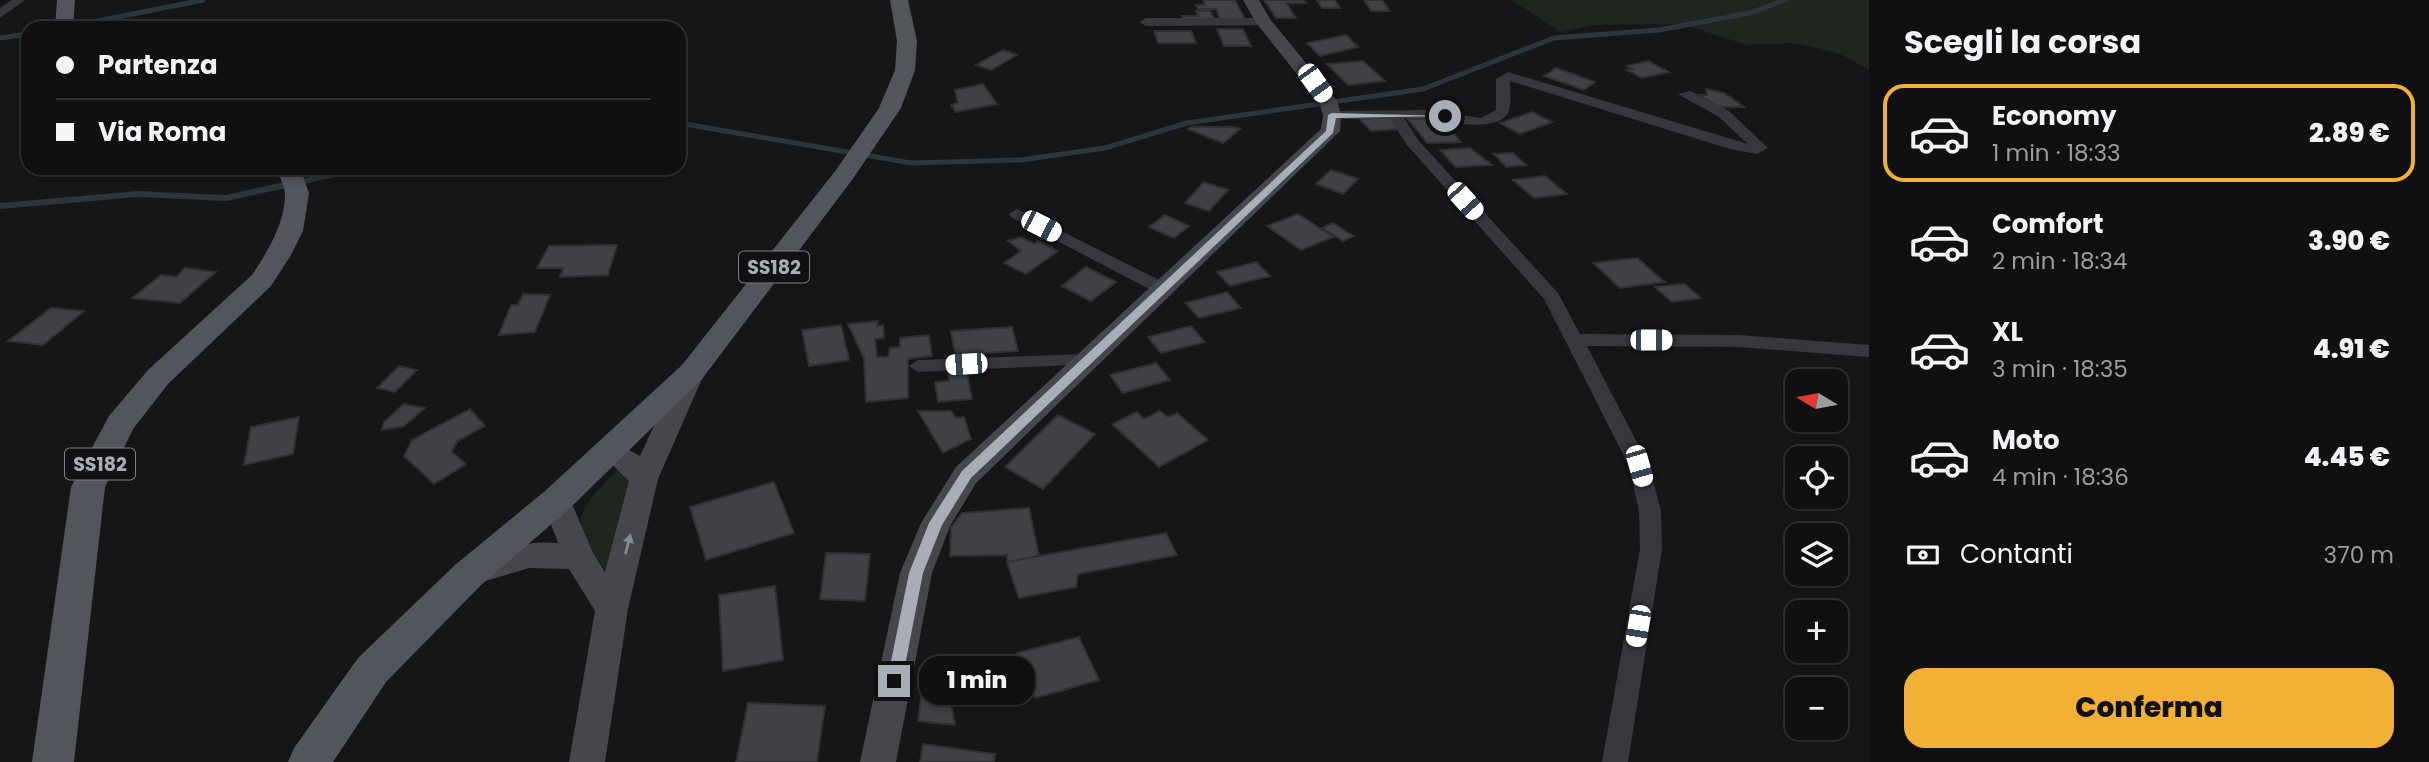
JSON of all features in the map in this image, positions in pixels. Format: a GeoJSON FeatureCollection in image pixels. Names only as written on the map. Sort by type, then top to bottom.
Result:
{"type":"FeatureCollection","features":[{"type":"Feature","properties":{"kind":"main road"},"geometry":{"type":"LineString","coordinates":[[64,21],[66,0]]}},
{"type":"Feature","properties":{"kind":"main road","name":"SS182"},"geometry":{"type":"LineString","coordinates":[[309,762],[372,670],[468,575],[557,500],[692,372],[890,108],[905,70],[907,41],[899,0]]}},
{"type":"Feature","properties":{"kind":"main road","name":"SS182"},"geometry":{"type":"LineString","coordinates":[[53,762],[88,487],[120,424],[158,377],[262,280],[290,231],[297,193],[291,175]]}},
{"type":"Feature","properties":{"kind":"street"},"geometry":{"type":"LineString","coordinates":[[0,14],[19,0]]}},
{"type":"Feature","properties":{"kind":"street"},"geometry":{"type":"LineString","coordinates":[[878,762],[916,573],[936,523],[966,475],[1330,131],[1330,108],[1264,22],[1251,0]]}},
{"type":"Feature","properties":{"kind":"street"},"geometry":{"type":"LineString","coordinates":[[1146,22],[1264,22]]}},
{"type":"Feature","properties":{"kind":"street"},"geometry":{"type":"LineString","coordinates":[[1330,108],[1491,121],[1503,110],[1503,79],[1517,77],[1735,146],[1757,150],[1760,148],[1724,114],[1685,94]]}},
{"type":"Feature","properties":{"kind":"street"},"geometry":{"type":"LineString","coordinates":[[1395,114],[1412,142],[1552,297],[1639,466],[1650,511],[1651,549],[1615,762]]}},
{"type":"Feature","properties":{"kind":"street"},"geometry":{"type":"LineString","coordinates":[[1017,214],[1163,289]]}},
{"type":"Feature","properties":{"kind":"street"},"geometry":{"type":"LineString","coordinates":[[1575,341],[1739,341],[1869,351]]}},
{"type":"Feature","properties":{"kind":"street"},"geometry":{"type":"LineString","coordinates":[[918,366],[1088,360]]}},
{"type":"Feature","properties":{"kind":"street"},"geometry":{"type":"LineString","coordinates":[[587,762],[612,609],[644,479],[692,372]]}},
{"type":"Feature","properties":{"kind":"street"},"geometry":{"type":"LineString","coordinates":[[611,450],[634,467],[644,479]]}},
{"type":"Feature","properties":{"kind":"street"},"geometry":{"type":"LineString","coordinates":[[557,500],[579,558],[612,609]]}},
{"type":"Feature","properties":{"kind":"street"},"geometry":{"type":"LineString","coordinates":[[468,575],[512,556],[544,553],[579,558]]}},
{"type":"Feature","properties":{"kind":"shaded area"},"geometry":{"type":"Polygon","coordinates":[[[1511,0],[1869,0],[1869,70],[1841,54],[1821,49],[1793,43],[1747,45],[1682,24],[1595,25],[1561,32],[1511,0]]]}},
{"type":"Feature","properties":{"kind":"shaded area"},"geometry":{"type":"Polygon","coordinates":[[[619,468],[637,484],[611,575],[586,543],[580,519],[592,497],[619,468]]]}},
{"type":"Feature","properties":{"kind":"building"},"geometry":{"type":"Polygon","coordinates":[[[1203,0],[1235,0],[1245,19],[1220,19],[1216,9],[1198,9],[1196,5],[1205,5],[1203,0]]]}},
{"type":"Feature","properties":{"kind":"building"},"geometry":{"type":"Polygon","coordinates":[[[1264,0],[1303,0],[1306,3],[1286,3],[1296,18],[1276,18],[1264,0]]]}},
{"type":"Feature","properties":{"kind":"building"},"geometry":{"type":"Polygon","coordinates":[[[1317,0],[1335,0],[1340,8],[1322,8],[1317,0]]]}},
{"type":"Feature","properties":{"kind":"building"},"geometry":{"type":"Polygon","coordinates":[[[1364,0],[1382,0],[1390,11],[1371,11],[1364,0]]]}},
{"type":"Feature","properties":{"kind":"building"},"geometry":{"type":"Polygon","coordinates":[[[1196,11],[1210,11],[1215,20],[1185,20],[1182,16],[1198,16],[1196,11]]]}},
{"type":"Feature","properties":{"kind":"building"},"geometry":{"type":"Polygon","coordinates":[[[1217,29],[1243,29],[1251,46],[1224,46],[1217,29]]]}},
{"type":"Feature","properties":{"kind":"building"},"geometry":{"type":"Polygon","coordinates":[[[1154,31],[1191,31],[1196,43],[1158,43],[1154,31]]]}},
{"type":"Feature","properties":{"kind":"building"},"geometry":{"type":"Polygon","coordinates":[[[1346,35],[1358,47],[1320,56],[1307,43],[1346,35]]]}},
{"type":"Feature","properties":{"kind":"building"},"geometry":{"type":"Polygon","coordinates":[[[1003,50],[1017,55],[991,70],[976,65],[1003,50]]]}},
{"type":"Feature","properties":{"kind":"building"},"geometry":{"type":"Polygon","coordinates":[[[1363,61],[1385,81],[1348,85],[1327,64],[1363,61]]]}},
{"type":"Feature","properties":{"kind":"building"},"geometry":{"type":"Polygon","coordinates":[[[1648,61],[1669,72],[1642,78],[1627,70],[1633,69],[1627,66],[1648,61]]]}},
{"type":"Feature","properties":{"kind":"building"},"geometry":{"type":"Polygon","coordinates":[[[1556,68],[1595,82],[1584,90],[1544,76],[1556,68]]]}},
{"type":"Feature","properties":{"kind":"building"},"geometry":{"type":"Polygon","coordinates":[[[983,84],[997,104],[956,112],[951,105],[958,103],[955,90],[983,84]]]}},
{"type":"Feature","properties":{"kind":"building"},"geometry":{"type":"Polygon","coordinates":[[[1706,89],[1724,93],[1744,107],[1718,107],[1700,95],[1707,95],[1706,89]]]}},
{"type":"Feature","properties":{"kind":"building"},"geometry":{"type":"Polygon","coordinates":[[[1532,112],[1552,122],[1520,134],[1500,123],[1532,112]]]}},
{"type":"Feature","properties":{"kind":"building"},"geometry":{"type":"Polygon","coordinates":[[[1390,117],[1402,129],[1371,131],[1360,119],[1390,117]]]}},
{"type":"Feature","properties":{"kind":"building"},"geometry":{"type":"Polygon","coordinates":[[[1408,119],[1429,119],[1438,130],[1451,130],[1461,142],[1427,143],[1408,119]]]}},
{"type":"Feature","properties":{"kind":"building"},"geometry":{"type":"Polygon","coordinates":[[[1188,129],[1240,129],[1223,143],[1188,129]]]}},
{"type":"Feature","properties":{"kind":"building"},"geometry":{"type":"Polygon","coordinates":[[[1470,148],[1492,165],[1456,167],[1440,150],[1470,148]]]}},
{"type":"Feature","properties":{"kind":"building"},"geometry":{"type":"Polygon","coordinates":[[[1513,153],[1526,165],[1506,167],[1494,154],[1513,153]]]}},
{"type":"Feature","properties":{"kind":"building"},"geometry":{"type":"Polygon","coordinates":[[[1331,170],[1358,179],[1343,194],[1316,184],[1331,170]]]}},
{"type":"Feature","properties":{"kind":"building"},"geometry":{"type":"Polygon","coordinates":[[[1545,176],[1567,194],[1534,198],[1513,180],[1545,176]]]}},
{"type":"Feature","properties":{"kind":"building"},"geometry":{"type":"Polygon","coordinates":[[[1204,182],[1228,190],[1209,211],[1185,203],[1204,182]]]}},
{"type":"Feature","properties":{"kind":"building"},"geometry":{"type":"Polygon","coordinates":[[[1298,214],[1333,237],[1301,250],[1267,226],[1298,214]]]}},
{"type":"Feature","properties":{"kind":"building"},"geometry":{"type":"Polygon","coordinates":[[[1165,215],[1189,226],[1174,238],[1149,227],[1165,215]]]}},
{"type":"Feature","properties":{"kind":"building"},"geometry":{"type":"Polygon","coordinates":[[[1333,223],[1354,236],[1343,241],[1322,228],[1333,223]]]}},
{"type":"Feature","properties":{"kind":"building"},"geometry":{"type":"Polygon","coordinates":[[[1021,237],[1034,244],[1038,241],[1058,251],[1026,274],[1004,263],[1021,251],[1008,241],[1021,237]]]}},
{"type":"Feature","properties":{"kind":"building"},"geometry":{"type":"Polygon","coordinates":[[[617,245],[608,275],[560,277],[563,268],[537,268],[549,246],[617,245]]]}},
{"type":"Feature","properties":{"kind":"building"},"geometry":{"type":"Polygon","coordinates":[[[1637,258],[1665,282],[1620,288],[1593,263],[1637,258]]]}},
{"type":"Feature","properties":{"kind":"building"},"geometry":{"type":"Polygon","coordinates":[[[1256,262],[1270,276],[1230,286],[1217,272],[1256,262]]]}},
{"type":"Feature","properties":{"kind":"building"},"geometry":{"type":"Polygon","coordinates":[[[1086,267],[1116,282],[1091,301],[1062,286],[1086,267]]]}},
{"type":"Feature","properties":{"kind":"building"},"geometry":{"type":"Polygon","coordinates":[[[185,268],[216,272],[180,303],[132,298],[161,275],[176,277],[185,268]]]}},
{"type":"Feature","properties":{"kind":"building"},"geometry":{"type":"Polygon","coordinates":[[[1684,284],[1701,298],[1672,302],[1655,287],[1684,284]]]}},
{"type":"Feature","properties":{"kind":"building"},"geometry":{"type":"Polygon","coordinates":[[[1227,292],[1241,308],[1199,318],[1185,303],[1227,292]]]}},
{"type":"Feature","properties":{"kind":"building"},"geometry":{"type":"Polygon","coordinates":[[[523,294],[550,295],[535,332],[499,335],[511,305],[518,305],[523,294]]]}},
{"type":"Feature","properties":{"kind":"building"},"geometry":{"type":"Polygon","coordinates":[[[51,308],[84,311],[43,345],[8,341],[51,308]]]}},
{"type":"Feature","properties":{"kind":"building"},"geometry":{"type":"Polygon","coordinates":[[[878,321],[877,326],[883,325],[884,338],[875,339],[877,357],[888,357],[890,348],[900,347],[900,338],[929,335],[932,356],[908,359],[908,398],[866,402],[864,358],[848,324],[878,321]]]}},
{"type":"Feature","properties":{"kind":"building"},"geometry":{"type":"Polygon","coordinates":[[[841,325],[849,360],[809,366],[802,330],[841,325]]]}},
{"type":"Feature","properties":{"kind":"building"},"geometry":{"type":"Polygon","coordinates":[[[1191,326],[1205,342],[1161,353],[1148,337],[1191,326]]]}},
{"type":"Feature","properties":{"kind":"building"},"geometry":{"type":"Polygon","coordinates":[[[1012,327],[1018,351],[955,355],[951,331],[1012,327]]]}},
{"type":"Feature","properties":{"kind":"building"},"geometry":{"type":"Polygon","coordinates":[[[1156,363],[1170,380],[1123,393],[1110,375],[1156,363]]]}},
{"type":"Feature","properties":{"kind":"building"},"geometry":{"type":"Polygon","coordinates":[[[399,366],[417,370],[395,392],[377,388],[399,366]]]}},
{"type":"Feature","properties":{"kind":"building"},"geometry":{"type":"Polygon","coordinates":[[[967,373],[972,399],[938,402],[935,382],[949,381],[948,374],[967,373]]]}},
{"type":"Feature","properties":{"kind":"building"},"geometry":{"type":"Polygon","coordinates":[[[404,404],[425,408],[404,426],[382,430],[384,422],[404,404]]]}},
{"type":"Feature","properties":{"kind":"building"},"geometry":{"type":"Polygon","coordinates":[[[470,409],[485,426],[457,441],[452,452],[466,464],[434,484],[404,456],[412,440],[470,409]]]}},
{"type":"Feature","properties":{"kind":"building"},"geometry":{"type":"Polygon","coordinates":[[[918,411],[951,411],[956,418],[964,417],[971,439],[943,453],[918,411]]]}},
{"type":"Feature","properties":{"kind":"building"},"geometry":{"type":"Polygon","coordinates":[[[1160,411],[1168,417],[1177,413],[1208,440],[1159,467],[1112,424],[1137,412],[1144,419],[1160,411]]]}},
{"type":"Feature","properties":{"kind":"building"},"geometry":{"type":"Polygon","coordinates":[[[1058,415],[1095,434],[1043,489],[1005,467],[1058,415]]]}},
{"type":"Feature","properties":{"kind":"building"},"geometry":{"type":"Polygon","coordinates":[[[299,417],[293,454],[244,465],[251,427],[299,417]]]}},
{"type":"Feature","properties":{"kind":"building"},"geometry":{"type":"Polygon","coordinates":[[[774,482],[794,533],[706,560],[690,507],[774,482]]]}},
{"type":"Feature","properties":{"kind":"building"},"geometry":{"type":"Polygon","coordinates":[[[1029,508],[1039,556],[1007,562],[1007,555],[950,556],[951,527],[962,513],[1029,508]]]}},
{"type":"Feature","properties":{"kind":"building"},"geometry":{"type":"Polygon","coordinates":[[[1166,533],[1177,555],[1078,574],[1076,587],[1019,598],[1007,562],[1166,533]]]}},
{"type":"Feature","properties":{"kind":"building"},"geometry":{"type":"Polygon","coordinates":[[[826,553],[870,554],[865,601],[820,599],[826,553]]]}},
{"type":"Feature","properties":{"kind":"building"},"geometry":{"type":"Polygon","coordinates":[[[775,586],[783,660],[723,671],[719,595],[775,586]]]}},
{"type":"Feature","properties":{"kind":"building"},"geometry":{"type":"Polygon","coordinates":[[[1079,637],[1099,680],[1035,698],[1017,653],[1079,637]]]}},
{"type":"Feature","properties":{"kind":"building"},"geometry":{"type":"Polygon","coordinates":[[[923,682],[948,685],[955,725],[918,721],[923,682]]]}},
{"type":"Feature","properties":{"kind":"building"},"geometry":{"type":"Polygon","coordinates":[[[748,703],[825,706],[817,762],[736,762],[748,703]]]}},
{"type":"Feature","properties":{"kind":"building"},"geometry":{"type":"Polygon","coordinates":[[[923,744],[995,754],[994,762],[920,762],[923,744]]]}},
{"type":"Feature","properties":{"kind":"waterway"},"geometry":{"type":"LineString","coordinates":[[97,21],[203,0]]}},
{"type":"Feature","properties":{"kind":"waterway"},"geometry":{"type":"LineString","coordinates":[[686,124],[911,163],[1020,160],[1105,148],[1187,123],[1423,89],[1554,38],[1659,30],[1750,13],[1785,0]]}},
{"type":"Feature","properties":{"kind":"waterway"},"geometry":{"type":"LineString","coordinates":[[0,38],[21,35]]}},
{"type":"Feature","properties":{"kind":"waterway"},"geometry":{"type":"LineString","coordinates":[[277,187],[333,175]]}},
{"type":"Feature","properties":{"kind":"waterway"},"geometry":{"type":"LineString","coordinates":[[0,206],[138,194],[226,198],[285,185]]}},
{"type":"Feature","properties":{"kind":"route"},"geometry":{"type":"LineString","coordinates":[[894,681],[916,573],[936,523],[966,475],[1330,131],[1332,115],[1445,116]]}}]}
